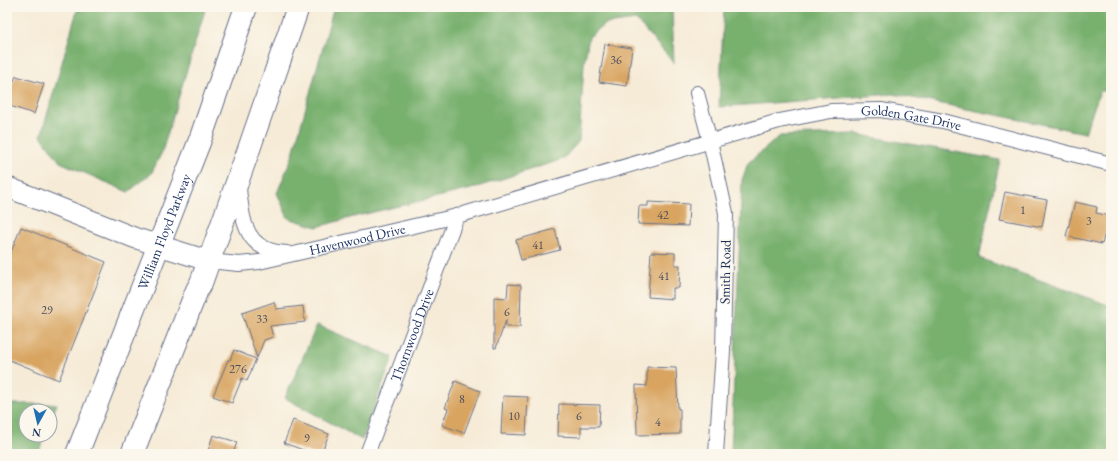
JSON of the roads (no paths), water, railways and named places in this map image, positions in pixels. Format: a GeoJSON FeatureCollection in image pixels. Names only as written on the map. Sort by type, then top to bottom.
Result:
{"type":"FeatureCollection","features":[{"type":"Feature","properties":{"kind":"highway","name":"William Floyd Parkway"},"geometry":{"type":"LineString","coordinates":[[77,454],[200,140],[246,7]]}},
{"type":"Feature","properties":{"kind":"highway"},"geometry":{"type":"LineString","coordinates":[[132,454],[209,261],[298,7]]}},
{"type":"Feature","properties":{"kind":"main road","name":"Havenwood Drive"},"geometry":{"type":"LineString","coordinates":[[7,186],[159,246],[209,261]]}},
{"type":"Feature","properties":{"kind":"street","name":"Smith Road"},"geometry":{"type":"LineString","coordinates":[[697,93],[710,141],[726,213],[723,351],[716,454]]}},
{"type":"Feature","properties":{"kind":"street","name":"Golden Gate Drive"},"geometry":{"type":"LineString","coordinates":[[710,141],[779,121],[831,111],[881,110],[943,121],[1111,164]]}},
{"type":"Feature","properties":{"kind":"street","name":"Havenwood Drive"},"geometry":{"type":"LineString","coordinates":[[209,261],[232,264],[259,262],[457,216],[710,141]]}},
{"type":"Feature","properties":{"kind":"street"},"geometry":{"type":"LineString","coordinates":[[240,174],[239,189],[246,231],[253,240],[262,247],[274,252],[296,254]]}},
{"type":"Feature","properties":{"kind":"street","name":"Thornwood Drive"},"geometry":{"type":"LineString","coordinates":[[367,454],[457,216]]}}]}
